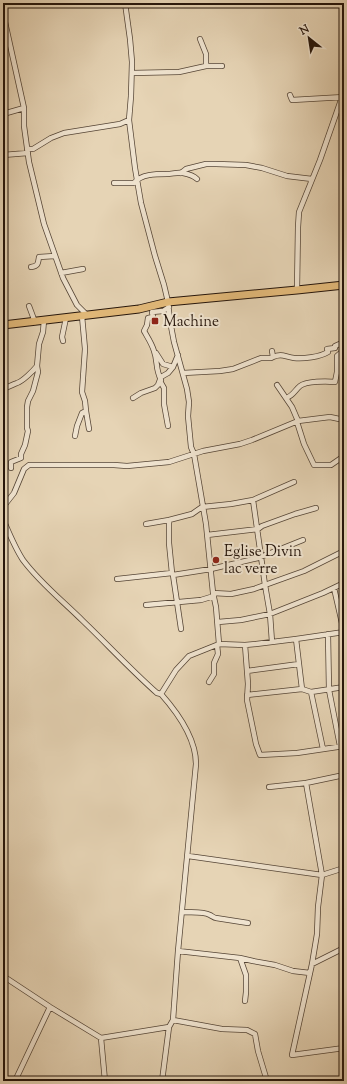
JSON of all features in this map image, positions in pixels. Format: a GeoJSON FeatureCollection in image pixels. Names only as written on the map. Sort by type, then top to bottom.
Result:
{"type":"FeatureCollection","features":[{"type":"Feature","properties":{"kind":"highway"},"geometry":{"type":"LineString","coordinates":[[3,325],[344,285]]}},
{"type":"Feature","properties":{"kind":"street"},"geometry":{"type":"LineString","coordinates":[[124,3],[130,39],[132,73],[129,120],[137,179],[143,210],[169,305],[174,342],[183,373],[189,402],[188,416],[191,447],[194,454],[207,535],[213,594],[218,622],[218,654],[214,663],[214,674],[209,682]]}},
{"type":"Feature","properties":{"kind":"street"},"geometry":{"type":"LineString","coordinates":[[3,13],[24,108],[24,126],[27,151],[44,224],[61,273],[77,305],[84,315],[85,349],[82,392],[85,401],[89,430]]}},
{"type":"Feature","properties":{"kind":"street"},"geometry":{"type":"LineString","coordinates":[[200,39],[206,54],[206,66]]}},
{"type":"Feature","properties":{"kind":"street"},"geometry":{"type":"LineString","coordinates":[[132,73],[179,72],[206,66],[222,66]]}},
{"type":"Feature","properties":{"kind":"street"},"geometry":{"type":"LineString","coordinates":[[290,95],[292,100],[343,97],[299,212],[297,290]]}},
{"type":"Feature","properties":{"kind":"street"},"geometry":{"type":"LineString","coordinates":[[3,114],[24,108]]}},
{"type":"Feature","properties":{"kind":"street"},"geometry":{"type":"LineString","coordinates":[[3,154],[27,151],[64,133],[120,124],[129,120]]}},
{"type":"Feature","properties":{"kind":"street"},"geometry":{"type":"LineString","coordinates":[[181,173],[193,166],[225,164],[246,165],[262,168],[287,176],[312,179]]}},
{"type":"Feature","properties":{"kind":"street"},"geometry":{"type":"LineString","coordinates":[[114,182],[134,183],[137,179],[158,174],[181,173],[193,175],[198,178]]}},
{"type":"Feature","properties":{"kind":"street"},"geometry":{"type":"LineString","coordinates":[[31,267],[37,265],[39,257],[55,256]]}},
{"type":"Feature","properties":{"kind":"street"},"geometry":{"type":"LineString","coordinates":[[61,273],[83,269]]}},
{"type":"Feature","properties":{"kind":"street"},"geometry":{"type":"LineString","coordinates":[[168,426],[164,404],[164,388],[157,372],[154,352],[144,331],[147,326],[148,318],[153,317],[152,312],[163,311],[169,305]]}},
{"type":"Feature","properties":{"kind":"street"},"geometry":{"type":"LineString","coordinates":[[29,306],[36,322]]}},
{"type":"Feature","properties":{"kind":"street"},"geometry":{"type":"LineString","coordinates":[[344,308],[344,323]]}},
{"type":"Feature","properties":{"kind":"street"},"geometry":{"type":"LineString","coordinates":[[63,341],[62,337],[66,318]]}},
{"type":"Feature","properties":{"kind":"street"},"geometry":{"type":"LineString","coordinates":[[11,468],[11,462],[21,458],[25,445],[28,431],[27,407],[38,372],[37,366],[39,344],[43,332],[44,320]]}},
{"type":"Feature","properties":{"kind":"street"},"geometry":{"type":"LineString","coordinates":[[183,373],[233,369],[261,358],[271,358],[282,354],[287,357],[301,358],[321,356],[328,352],[327,349],[334,348],[335,346],[344,342]]}},
{"type":"Feature","properties":{"kind":"street"},"geometry":{"type":"LineString","coordinates":[[286,398],[290,397],[300,386],[304,384],[328,381],[335,382],[338,356],[344,350]]}},
{"type":"Feature","properties":{"kind":"street"},"geometry":{"type":"LineString","coordinates":[[272,351],[273,357]]}},
{"type":"Feature","properties":{"kind":"street"},"geometry":{"type":"LineString","coordinates":[[154,352],[158,355],[163,364],[173,367]]}},
{"type":"Feature","properties":{"kind":"street"},"geometry":{"type":"LineString","coordinates":[[134,398],[141,393],[155,388],[161,377],[173,367],[178,355]]}},
{"type":"Feature","properties":{"kind":"street"},"geometry":{"type":"LineString","coordinates":[[3,390],[19,382],[37,366]]}},
{"type":"Feature","properties":{"kind":"street"},"geometry":{"type":"LineString","coordinates":[[278,385],[292,407],[302,440],[314,465],[331,465],[344,456]]}},
{"type":"Feature","properties":{"kind":"street"},"geometry":{"type":"LineString","coordinates":[[75,436],[82,413],[86,411]]}},
{"type":"Feature","properties":{"kind":"street"},"geometry":{"type":"LineString","coordinates":[[3,507],[14,493],[24,468],[29,464],[127,466],[169,462],[203,451],[240,444],[297,421],[330,417],[344,420]]}},
{"type":"Feature","properties":{"kind":"street"},"geometry":{"type":"LineString","coordinates":[[146,524],[192,514],[202,507],[253,500],[294,482]]}},
{"type":"Feature","properties":{"kind":"street"},"geometry":{"type":"LineString","coordinates":[[253,500],[270,614],[272,642]]}},
{"type":"Feature","properties":{"kind":"street"},"geometry":{"type":"LineString","coordinates":[[207,535],[258,529],[262,526],[295,514],[316,508]]}},
{"type":"Feature","properties":{"kind":"street"},"geometry":{"type":"LineString","coordinates":[[3,519],[19,553],[33,572],[130,668],[157,693],[161,694],[176,712],[190,737],[196,757],[173,1020],[169,1027],[162,1081]]}},
{"type":"Feature","properties":{"kind":"street"},"geometry":{"type":"LineString","coordinates":[[169,520],[169,543],[172,574],[181,630]]}},
{"type":"Feature","properties":{"kind":"street"},"geometry":{"type":"LineString","coordinates":[[117,579],[211,569],[262,557],[303,540]]}},
{"type":"Feature","properties":{"kind":"street"},"geometry":{"type":"LineString","coordinates":[[146,604],[201,600],[213,594],[231,594],[254,589],[304,571],[344,551]]}},
{"type":"Feature","properties":{"kind":"street"},"geometry":{"type":"LineString","coordinates":[[218,622],[241,620],[270,614],[334,588],[344,582]]}},
{"type":"Feature","properties":{"kind":"street"},"geometry":{"type":"LineString","coordinates":[[161,694],[176,670],[189,656],[218,644],[245,645],[344,632],[334,588]]}},
{"type":"Feature","properties":{"kind":"street"},"geometry":{"type":"LineString","coordinates":[[245,645],[248,684],[247,700],[256,744],[260,755],[297,753],[342,746],[328,690],[328,634]]}},
{"type":"Feature","properties":{"kind":"street"},"geometry":{"type":"LineString","coordinates":[[296,639],[302,689]]}},
{"type":"Feature","properties":{"kind":"street"},"geometry":{"type":"LineString","coordinates":[[247,671],[299,664]]}},
{"type":"Feature","properties":{"kind":"street"},"geometry":{"type":"LineString","coordinates":[[247,695],[302,689],[310,692],[344,687]]}},
{"type":"Feature","properties":{"kind":"street"},"geometry":{"type":"LineString","coordinates":[[310,692],[323,749]]}},
{"type":"Feature","properties":{"kind":"street"},"geometry":{"type":"LineString","coordinates":[[269,786],[306,783],[344,775]]}},
{"type":"Feature","properties":{"kind":"street"},"geometry":{"type":"LineString","coordinates":[[306,783],[322,875],[312,964],[292,1055],[344,1048]]}},
{"type":"Feature","properties":{"kind":"street"},"geometry":{"type":"LineString","coordinates":[[188,856],[322,875],[344,868]]}},
{"type":"Feature","properties":{"kind":"street"},"geometry":{"type":"LineString","coordinates":[[182,912],[200,913],[210,915],[212,918],[248,923]]}},
{"type":"Feature","properties":{"kind":"street"},"geometry":{"type":"LineString","coordinates":[[312,964],[344,948]]}},
{"type":"Feature","properties":{"kind":"street"},"geometry":{"type":"LineString","coordinates":[[178,951],[240,958],[253,962],[275,965],[293,971],[310,973]]}},
{"type":"Feature","properties":{"kind":"street"},"geometry":{"type":"LineString","coordinates":[[240,958],[246,975],[245,1001]]}},
{"type":"Feature","properties":{"kind":"street"},"geometry":{"type":"LineString","coordinates":[[3,976],[101,1038],[169,1027]]}},
{"type":"Feature","properties":{"kind":"street"},"geometry":{"type":"LineString","coordinates":[[15,1081],[50,1007]]}},
{"type":"Feature","properties":{"kind":"street"},"geometry":{"type":"LineString","coordinates":[[173,1020],[222,1028],[247,1030],[255,1034],[258,1051],[267,1081]]}},
{"type":"Feature","properties":{"kind":"street"},"geometry":{"type":"LineString","coordinates":[[101,1038],[104,1081]]}},
{"type":"Feature","properties":{"kind":"place","name":"Machine"},"geometry":{"type":"Point","coordinates":[155,321]}},
{"type":"Feature","properties":{"kind":"place","name":"Eglise Divin lac verre"},"geometry":{"type":"Point","coordinates":[216,560]}}]}
